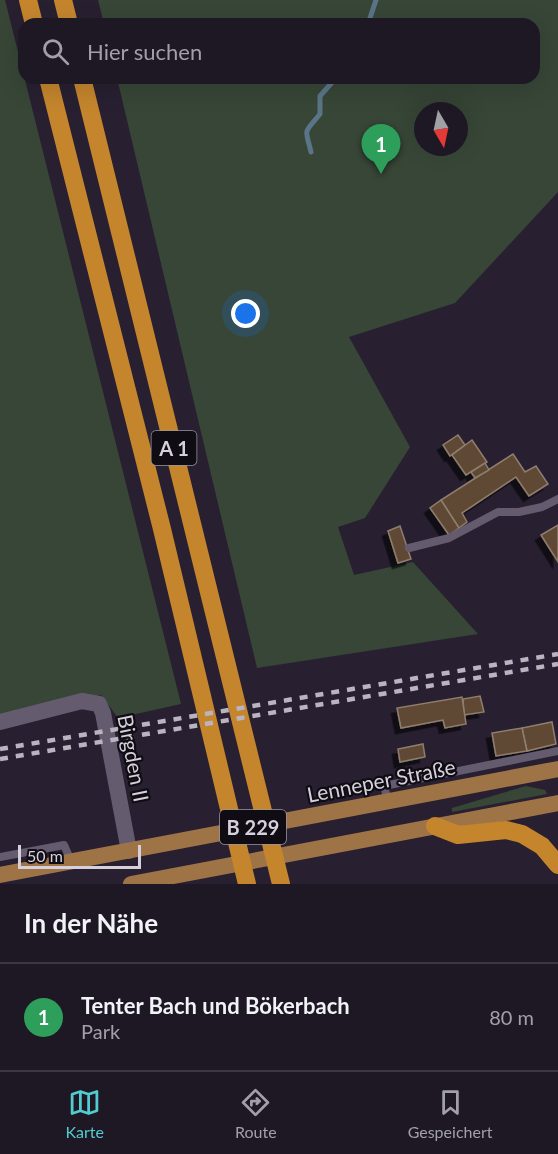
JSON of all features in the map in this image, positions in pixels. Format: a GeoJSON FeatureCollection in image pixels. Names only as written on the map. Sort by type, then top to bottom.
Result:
{"type":"FeatureCollection","features":[{"type":"Feature","properties":{"kind":"highway"},"geometry":{"type":"LineString","coordinates":[[28,0],[32,18]]}},
{"type":"Feature","properties":{"kind":"highway"},"geometry":{"type":"LineString","coordinates":[[63,0],[68,18]]}},
{"type":"Feature","properties":{"kind":"highway","name":"A 1"},"geometry":{"type":"LineString","coordinates":[[50,84],[162,529],[247,884]]}},
{"type":"Feature","properties":{"kind":"highway","name":"A 1"},"geometry":{"type":"LineString","coordinates":[[83,84],[281,884]]}},
{"type":"Feature","properties":{"kind":"highway"},"geometry":{"type":"LineString","coordinates":[[435,826],[458,835],[506,830],[522,834],[542,846],[558,865]]}},
{"type":"Feature","properties":{"kind":"main road","name":"Lenneper Straße"},"geometry":{"type":"LineString","coordinates":[[0,875],[558,769]]}},
{"type":"Feature","properties":{"kind":"main road","name":"B 229"},"geometry":{"type":"LineString","coordinates":[[131,884],[558,803]]}},
{"type":"Feature","properties":{"kind":"street","name":"Birgden II"},"geometry":{"type":"LineString","coordinates":[[0,722],[82,701],[99,704],[103,713],[129,850]]}},
{"type":"Feature","properties":{"kind":"lane"},"geometry":{"type":"LineString","coordinates":[[409,548],[449,538],[498,512],[519,512],[542,507],[558,500]]}},
{"type":"Feature","properties":{"kind":"lane"},"geometry":{"type":"LineString","coordinates":[[388,801],[384,786],[558,751]]}},
{"type":"Feature","properties":{"kind":"lane"},"geometry":{"type":"LineString","coordinates":[[0,857],[64,845],[71,861]]}},
{"type":"Feature","properties":{"kind":"green space"},"geometry":{"type":"Polygon","coordinates":[[[0,0],[5,0],[18,52],[18,84],[26,84],[181,704],[118,718],[101,695],[0,718],[0,0]]]}},
{"type":"Feature","properties":{"kind":"green space"},"geometry":{"type":"Polygon","coordinates":[[[98,0],[558,0],[558,192],[455,303],[349,337],[410,447],[365,518],[338,527],[354,575],[413,562],[478,634],[257,668],[118,84],[540,84],[540,18],[102,18],[98,0]]]}},
{"type":"Feature","properties":{"kind":"green space"},"geometry":{"type":"Polygon","coordinates":[[[526,786],[545,790],[547,794],[452,812],[452,808],[526,786]]]}},
{"type":"Feature","properties":{"kind":"building"},"geometry":{"type":"Polygon","coordinates":[[[458,435],[465,445],[450,456],[443,445],[458,435]]]}},
{"type":"Feature","properties":{"kind":"building"},"geometry":{"type":"Polygon","coordinates":[[[472,440],[487,462],[466,475],[452,455],[472,440]]]}},
{"type":"Feature","properties":{"kind":"building"},"geometry":{"type":"Polygon","coordinates":[[[513,454],[525,472],[536,466],[548,484],[529,496],[516,477],[462,513],[467,522],[459,528],[441,500],[513,454]]]}},
{"type":"Feature","properties":{"kind":"building"},"geometry":{"type":"Polygon","coordinates":[[[485,463],[489,470],[475,478],[471,472],[485,463]]]}},
{"type":"Feature","properties":{"kind":"building"},"geometry":{"type":"Polygon","coordinates":[[[441,500],[459,528],[449,535],[430,508],[441,500]]]}},
{"type":"Feature","properties":{"kind":"building"},"geometry":{"type":"Polygon","coordinates":[[[558,525],[558,562],[541,535],[558,525]]]}},
{"type":"Feature","properties":{"kind":"building"},"geometry":{"type":"Polygon","coordinates":[[[400,526],[411,559],[398,563],[388,531],[400,526]]]}},
{"type":"Feature","properties":{"kind":"building"},"geometry":{"type":"Polygon","coordinates":[[[480,696],[484,712],[464,715],[463,699],[480,696]]]}},
{"type":"Feature","properties":{"kind":"building"},"geometry":{"type":"Polygon","coordinates":[[[462,697],[466,724],[445,728],[443,720],[401,728],[397,708],[462,697]]]}},
{"type":"Feature","properties":{"kind":"building"},"geometry":{"type":"Polygon","coordinates":[[[552,722],[556,744],[527,751],[522,728],[552,722]]]}},
{"type":"Feature","properties":{"kind":"building"},"geometry":{"type":"Polygon","coordinates":[[[522,728],[527,751],[496,756],[492,733],[522,728]]]}},
{"type":"Feature","properties":{"kind":"building"},"geometry":{"type":"Polygon","coordinates":[[[423,744],[425,757],[400,762],[398,749],[423,744]]]}},
{"type":"Feature","properties":{"kind":"waterway"},"geometry":{"type":"LineString","coordinates":[[370,18],[376,0]]}},
{"type":"Feature","properties":{"kind":"waterway"},"geometry":{"type":"LineString","coordinates":[[311,152],[307,132],[320,114],[320,96],[331,84]]}},
{"type":"Feature","properties":{"kind":"railway"},"geometry":{"type":"LineString","coordinates":[[0,749],[558,654]]}},
{"type":"Feature","properties":{"kind":"railway"},"geometry":{"type":"LineString","coordinates":[[0,759],[558,664]]}},
{"type":"Feature","properties":{"kind":"place","name":"Tenter Bach und Bökerbach"},"geometry":{"type":"Point","coordinates":[381,174]}}]}
